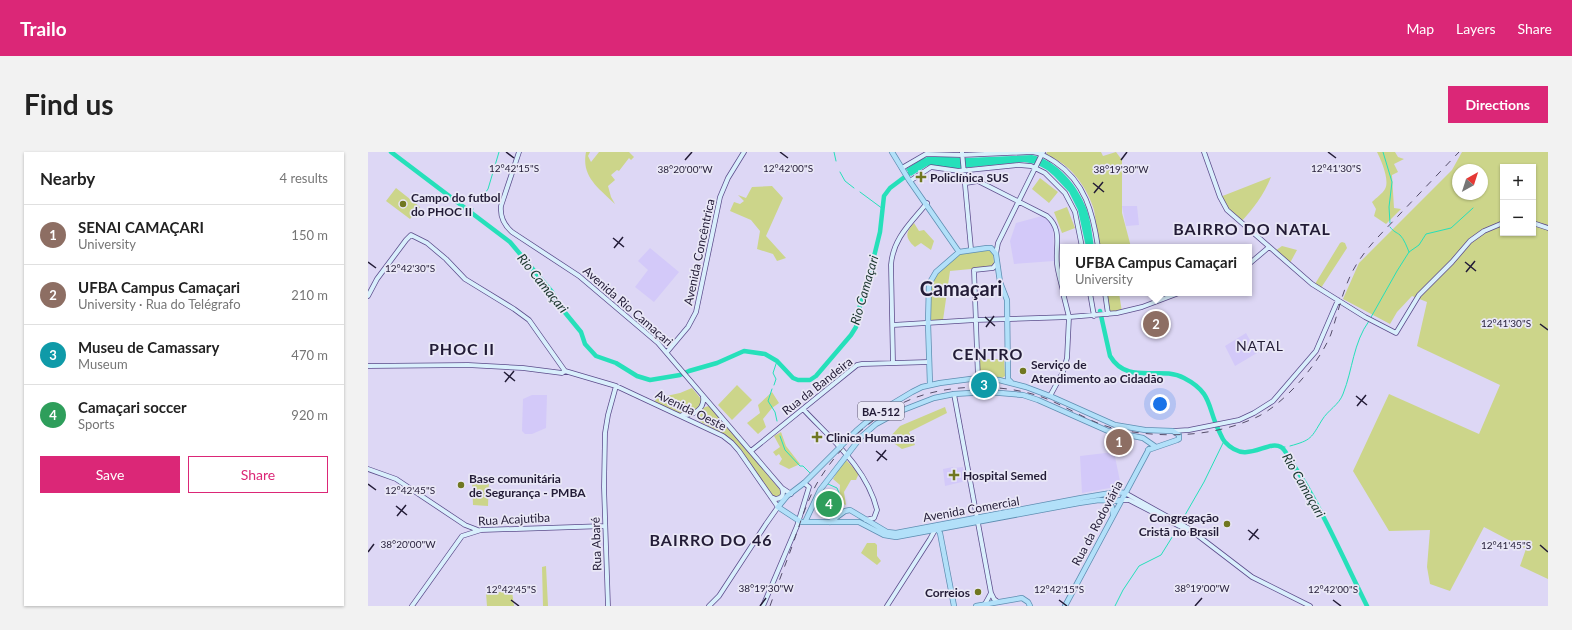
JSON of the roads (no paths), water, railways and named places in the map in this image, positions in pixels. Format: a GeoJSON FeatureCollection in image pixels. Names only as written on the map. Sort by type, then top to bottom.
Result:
{"type":"FeatureCollection","features":[{"type":"Feature","properties":{"kind":"main road"},"geometry":{"type":"LineString","coordinates":[[892,152],[909,180],[927,203],[959,252]]}},
{"type":"Feature","properties":{"kind":"main road"},"geometry":{"type":"LineString","coordinates":[[1016,394],[1018,388],[1014,384],[1008,378],[1008,300],[1000,282],[996,254],[991,248],[971,249],[959,252],[936,272],[929,284],[928,323],[930,385],[978,378],[999,380],[1014,384],[1026,387],[1050,396],[1115,425],[1145,430],[1173,431],[1178,434],[1180,439],[1148,450]]}},
{"type":"Feature","properties":{"kind":"main road","name":"BA-512"},"geometry":{"type":"LineString","coordinates":[[778,507],[856,431],[887,407],[912,392],[930,385]]}},
{"type":"Feature","properties":{"kind":"main road"},"geometry":{"type":"LineString","coordinates":[[1023,395],[1022,391],[1026,387]]}},
{"type":"Feature","properties":{"kind":"main road"},"geometry":{"type":"LineString","coordinates":[[805,522],[820,490],[861,436],[876,424],[898,412],[922,402],[954,394],[988,392],[1023,395],[1038,400],[1101,428],[1143,438],[1156,447]]}},
{"type":"Feature","properties":{"kind":"main road"},"geometry":{"type":"LineString","coordinates":[[1101,428],[1104,424],[1103,420]]}},
{"type":"Feature","properties":{"kind":"main road"},"geometry":{"type":"LineString","coordinates":[[1113,432],[1112,428],[1115,425]]}},
{"type":"Feature","properties":{"kind":"main road","name":"Rua da Rodoviária"},"geometry":{"type":"LineString","coordinates":[[1065,606],[1148,450],[1150,446],[1148,442]]}},
{"type":"Feature","properties":{"kind":"main road"},"geometry":{"type":"LineString","coordinates":[[834,453],[838,452],[842,454],[842,460]]}},
{"type":"Feature","properties":{"kind":"main road"},"geometry":{"type":"LineString","coordinates":[[1119,492],[1128,486]]}},
{"type":"Feature","properties":{"kind":"main road"},"geometry":{"type":"LineString","coordinates":[[1110,493],[1116,497],[1114,501]]}},
{"type":"Feature","properties":{"kind":"main road","name":"Avenida Comercial"},"geometry":{"type":"LineString","coordinates":[[843,513],[847,510],[853,511],[864,520],[887,532],[896,533],[1005,515],[1110,493],[1124,493]]}},
{"type":"Feature","properties":{"kind":"main road","name":"Avenida Comercial"},"geometry":{"type":"LineString","coordinates":[[1005,515],[1099,500],[1121,500]]}},
{"type":"Feature","properties":{"kind":"main road"},"geometry":{"type":"LineString","coordinates":[[1108,500],[1112,507],[1113,516]]}},
{"type":"Feature","properties":{"kind":"main road"},"geometry":{"type":"LineString","coordinates":[[778,507],[799,521]]}},
{"type":"Feature","properties":{"kind":"main road"},"geometry":{"type":"LineString","coordinates":[[830,522],[843,513],[843,518],[847,522]]}},
{"type":"Feature","properties":{"kind":"main road","name":"Avenida Comercial"},"geometry":{"type":"LineString","coordinates":[[799,521],[859,522],[891,537],[936,530],[978,520]]}},
{"type":"Feature","properties":{"kind":"main road"},"geometry":{"type":"LineString","coordinates":[[936,530],[940,533],[941,537],[954,606]]}},
{"type":"Feature","properties":{"kind":"main road"},"geometry":{"type":"LineString","coordinates":[[976,606],[1022,598],[1028,602],[1030,606]]}},
{"type":"Feature","properties":{"kind":"street","name":"Avenida Rio Camaçari"},"geometry":{"type":"LineString","coordinates":[[519,152],[502,206],[501,214],[506,227],[578,276],[651,336],[680,367],[782,488],[791,494]]}},
{"type":"Feature","properties":{"kind":"street","name":"Avenida Concêntrica"},"geometry":{"type":"LineString","coordinates":[[667,352],[688,327],[696,312],[720,197],[729,176],[744,152]]}},
{"type":"Feature","properties":{"kind":"street"},"geometry":{"type":"LineString","coordinates":[[903,170],[926,154],[962,155],[1032,152],[1042,154],[1063,167],[1081,188],[1090,209],[1097,244]]}},
{"type":"Feature","properties":{"kind":"street"},"geometry":{"type":"LineString","coordinates":[[1204,152],[1226,210],[1312,284],[1365,317],[1396,333],[1419,294],[1452,262],[1470,241],[1484,231],[1500,224]]}},
{"type":"Feature","properties":{"kind":"street"},"geometry":{"type":"LineString","coordinates":[[996,254],[1000,240],[1042,154]]}},
{"type":"Feature","properties":{"kind":"street"},"geometry":{"type":"LineString","coordinates":[[962,155],[966,183],[971,249]]}},
{"type":"Feature","properties":{"kind":"street"},"geometry":{"type":"LineString","coordinates":[[909,180],[931,167],[952,171],[1023,164],[1036,167],[1059,186],[1071,202],[1075,212],[1081,244]]}},
{"type":"Feature","properties":{"kind":"street"},"geometry":{"type":"LineString","coordinates":[[966,183],[978,182],[1047,216],[1054,223],[1057,245],[1057,263],[1060,278]]}},
{"type":"Feature","properties":{"kind":"street"},"geometry":{"type":"LineString","coordinates":[[893,363],[892,265],[894,249],[900,237],[927,203]]}},
{"type":"Feature","properties":{"kind":"street"},"geometry":{"type":"LineString","coordinates":[[1536,224],[1548,228]]}},
{"type":"Feature","properties":{"kind":"street"},"geometry":{"type":"LineString","coordinates":[[368,296],[377,279],[406,240],[411,235],[417,237],[440,254],[465,279],[529,320],[565,371]]}},
{"type":"Feature","properties":{"kind":"street"},"geometry":{"type":"LineString","coordinates":[[987,248],[996,244],[1000,240]]}},
{"type":"Feature","properties":{"kind":"street"},"geometry":{"type":"LineString","coordinates":[[1252,262],[1269,248]]}},
{"type":"Feature","properties":{"kind":"street"},"geometry":{"type":"LineString","coordinates":[[978,378],[974,270],[993,268],[997,263]]}},
{"type":"Feature","properties":{"kind":"street"},"geometry":{"type":"LineString","coordinates":[[1050,396],[1066,365],[1069,317],[1064,296]]}},
{"type":"Feature","properties":{"kind":"street"},"geometry":{"type":"LineString","coordinates":[[1091,296],[1096,316]]}},
{"type":"Feature","properties":{"kind":"street"},"geometry":{"type":"LineString","coordinates":[[1105,296],[1107,315]]}},
{"type":"Feature","properties":{"kind":"street"},"geometry":{"type":"LineString","coordinates":[[893,325],[1107,315],[1128,311],[1172,296]]}},
{"type":"Feature","properties":{"kind":"street"},"geometry":{"type":"LineString","coordinates":[[1173,431],[1212,426],[1245,418],[1275,399],[1316,351],[1338,300]]}},
{"type":"Feature","properties":{"kind":"street","name":"Rua da Bandeira"},"geometry":{"type":"LineString","coordinates":[[751,451],[857,366],[862,364],[929,362]]}},
{"type":"Feature","properties":{"kind":"street","name":"Avenida Oeste"},"geometry":{"type":"LineString","coordinates":[[368,366],[468,365],[523,368],[562,373],[565,371],[616,386],[700,424],[718,433],[732,443],[778,507]]}},
{"type":"Feature","properties":{"kind":"street","name":"Rua Abaré"},"geometry":{"type":"LineString","coordinates":[[608,606],[604,433],[616,386]]}},
{"type":"Feature","properties":{"kind":"street"},"geometry":{"type":"LineString","coordinates":[[954,394],[991,593],[994,599],[998,602]]}},
{"type":"Feature","properties":{"kind":"street"},"geometry":{"type":"LineString","coordinates":[[680,415],[688,416],[695,413],[704,402],[703,396]]}},
{"type":"Feature","properties":{"kind":"street"},"geometry":{"type":"LineString","coordinates":[[702,406],[712,406]]}},
{"type":"Feature","properties":{"kind":"street"},"geometry":{"type":"LineString","coordinates":[[803,409],[846,455],[866,481],[877,510],[876,515],[872,519],[864,520]]}},
{"type":"Feature","properties":{"kind":"street"},"geometry":{"type":"LineString","coordinates":[[695,413],[696,420],[700,424]]}},
{"type":"Feature","properties":{"kind":"street"},"geometry":{"type":"LineString","coordinates":[[1180,439],[1183,434],[1189,430]]}},
{"type":"Feature","properties":{"kind":"street"},"geometry":{"type":"LineString","coordinates":[[368,469],[390,476],[401,482],[465,525],[479,530]]}},
{"type":"Feature","properties":{"kind":"street"},"geometry":{"type":"LineString","coordinates":[[763,606],[799,521],[809,489],[808,485],[804,483]]}},
{"type":"Feature","properties":{"kind":"street"},"geometry":{"type":"LineString","coordinates":[[771,497],[776,499],[781,497],[783,494],[782,488]]}},
{"type":"Feature","properties":{"kind":"street"},"geometry":{"type":"LineString","coordinates":[[1124,493],[1178,524]]}},
{"type":"Feature","properties":{"kind":"street"},"geometry":{"type":"LineString","coordinates":[[1121,500],[1129,500],[1191,531],[1252,577],[1310,606]]}},
{"type":"Feature","properties":{"kind":"street"},"geometry":{"type":"LineString","coordinates":[[709,606],[719,596],[778,507]]}},
{"type":"Feature","properties":{"kind":"street"},"geometry":{"type":"LineString","coordinates":[[412,606],[462,536],[465,530],[465,525]]}},
{"type":"Feature","properties":{"kind":"street","name":"Rua Acajutiba"},"geometry":{"type":"LineString","coordinates":[[462,536],[479,530],[605,526]]}},
{"type":"Feature","properties":{"kind":"street"},"geometry":{"type":"LineString","coordinates":[[887,606],[936,530]]}},
{"type":"Feature","properties":{"kind":"street"},"geometry":{"type":"LineString","coordinates":[[930,540],[936,536],[941,537]]}},
{"type":"Feature","properties":{"kind":"street"},"geometry":{"type":"LineString","coordinates":[[985,604],[991,593]]}},
{"type":"Feature","properties":{"kind":"waterway","name":"Rio Camaçari"},"geometry":{"type":"LineString","coordinates":[[391,152],[510,242],[552,292],[558,304],[581,332],[585,344],[596,356],[616,363],[637,376],[650,380],[680,375],[717,363],[744,351],[765,354],[777,361],[793,378],[798,380],[810,380],[816,376],[856,327],[861,300],[869,277],[880,232],[884,196],[890,188],[914,170]]}},
{"type":"Feature","properties":{"kind":"waterway"},"geometry":{"type":"LineString","coordinates":[[478,203],[488,189],[499,152]]}},
{"type":"Feature","properties":{"kind":"waterway"},"geometry":{"type":"LineString","coordinates":[[834,152],[836,161]]}},
{"type":"Feature","properties":{"kind":"waterway"},"geometry":{"type":"LineString","coordinates":[[1383,152],[1392,182],[1389,207],[1390,223]]}},
{"type":"Feature","properties":{"kind":"waterway"},"geometry":{"type":"LineString","coordinates":[[840,172],[845,181],[854,188]]}},
{"type":"Feature","properties":{"kind":"waterway"},"geometry":{"type":"LineString","coordinates":[[860,192],[883,209]]}},
{"type":"Feature","properties":{"kind":"waterway"},"geometry":{"type":"LineString","coordinates":[[1370,319],[1409,252],[1419,245],[1426,234],[1451,228],[1473,208]]}},
{"type":"Feature","properties":{"kind":"waterway","name":"Rio Camaçari"},"geometry":{"type":"LineString","coordinates":[[471,213],[473,209]]}},
{"type":"Feature","properties":{"kind":"waterway"},"geometry":{"type":"LineString","coordinates":[[1390,227],[1400,235],[1409,252]]}},
{"type":"Feature","properties":{"kind":"waterway","name":"Rio Camaçari"},"geometry":{"type":"LineString","coordinates":[[1100,311],[1110,356],[1117,365],[1135,373],[1165,373],[1175,375],[1184,378],[1200,389],[1208,401],[1223,440],[1233,449],[1241,452],[1249,452],[1275,445],[1284,449],[1322,514],[1367,606]]}},
{"type":"Feature","properties":{"kind":"waterway"},"geometry":{"type":"LineString","coordinates":[[1290,446],[1310,438],[1324,416],[1341,398],[1356,347],[1369,321]]}},
{"type":"Feature","properties":{"kind":"waterway"},"geometry":{"type":"LineString","coordinates":[[774,385],[776,379],[773,373],[777,361]]}},
{"type":"Feature","properties":{"kind":"waterway"},"geometry":{"type":"LineString","coordinates":[[772,389],[768,401],[775,412],[777,421]]}},
{"type":"Feature","properties":{"kind":"waterway"},"geometry":{"type":"LineString","coordinates":[[780,436],[785,450],[800,466],[803,466],[810,473]]}},
{"type":"Feature","properties":{"kind":"waterway"},"geometry":{"type":"LineString","coordinates":[[1181,522],[1204,482],[1224,441]]}},
{"type":"Feature","properties":{"kind":"waterway"},"geometry":{"type":"LineString","coordinates":[[828,484],[837,488],[842,500]]}},
{"type":"Feature","properties":{"kind":"waterway"},"geometry":{"type":"LineString","coordinates":[[1115,606],[1123,590],[1139,566],[1161,555],[1179,526]]}},
{"type":"Feature","properties":{"kind":"railway"},"geometry":{"type":"LineString","coordinates":[[770,606],[807,504],[816,485],[833,459],[867,425],[893,408],[922,395],[938,391],[972,387],[1007,389],[1039,396],[1112,428],[1133,432],[1165,435],[1181,435],[1213,431],[1244,422],[1269,410],[1291,391],[1311,369],[1319,357],[1331,334],[1349,279],[1362,256],[1377,238],[1459,152]]}},
{"type":"Feature","properties":{"kind":"place","name":"Policlínica SUS"},"geometry":{"type":"Point","coordinates":[921,177]}},
{"type":"Feature","properties":{"kind":"place","name":"Campo do futbol do PHOC II"},"geometry":{"type":"Point","coordinates":[403,204]}},
{"type":"Feature","properties":{"kind":"place","name":"UFBA Campus Camaçari"},"geometry":{"type":"Point","coordinates":[1156,324]}},
{"type":"Feature","properties":{"kind":"place","name":"Serviço de Atendimento ao Cidadão"},"geometry":{"type":"Point","coordinates":[1023,371]}},
{"type":"Feature","properties":{"kind":"place","name":"Museu de Camassary"},"geometry":{"type":"Point","coordinates":[984,385]}},
{"type":"Feature","properties":{"kind":"place","name":"Clinica Humanas"},"geometry":{"type":"Point","coordinates":[817,437]}},
{"type":"Feature","properties":{"kind":"place","name":"SENAI CAMAÇARI"},"geometry":{"type":"Point","coordinates":[1119,442]}},
{"type":"Feature","properties":{"kind":"place","name":"Hospital Semed"},"geometry":{"type":"Point","coordinates":[954,475]}},
{"type":"Feature","properties":{"kind":"place","name":"Base comunitária de Segurança - PMBA"},"geometry":{"type":"Point","coordinates":[461,485]}},
{"type":"Feature","properties":{"kind":"place","name":"Camaçari soccer"},"geometry":{"type":"Point","coordinates":[829,504]}},
{"type":"Feature","properties":{"kind":"place","name":"Congregação Cristã no Brasil"},"geometry":{"type":"Point","coordinates":[1227,524]}},
{"type":"Feature","properties":{"kind":"place","name":"Correios"},"geometry":{"type":"Point","coordinates":[978,592]}},
{"type":"Feature","properties":{"kind":"district","name":"BAIRRO DO NATAL"},"geometry":{"type":"Point","coordinates":[1252,228]}},
{"type":"Feature","properties":{"kind":"district","name":"Camaçari"},"geometry":{"type":"Point","coordinates":[961,288]}},
{"type":"Feature","properties":{"kind":"district","name":"NATAL"},"geometry":{"type":"Point","coordinates":[1260,345]}},
{"type":"Feature","properties":{"kind":"district","name":"PHOC II"},"geometry":{"type":"Point","coordinates":[462,348]}},
{"type":"Feature","properties":{"kind":"district","name":"CENTRO"},"geometry":{"type":"Point","coordinates":[988,353]}},
{"type":"Feature","properties":{"kind":"district","name":"BAIRRO DO 46"},"geometry":{"type":"Point","coordinates":[711,539]}}]}
